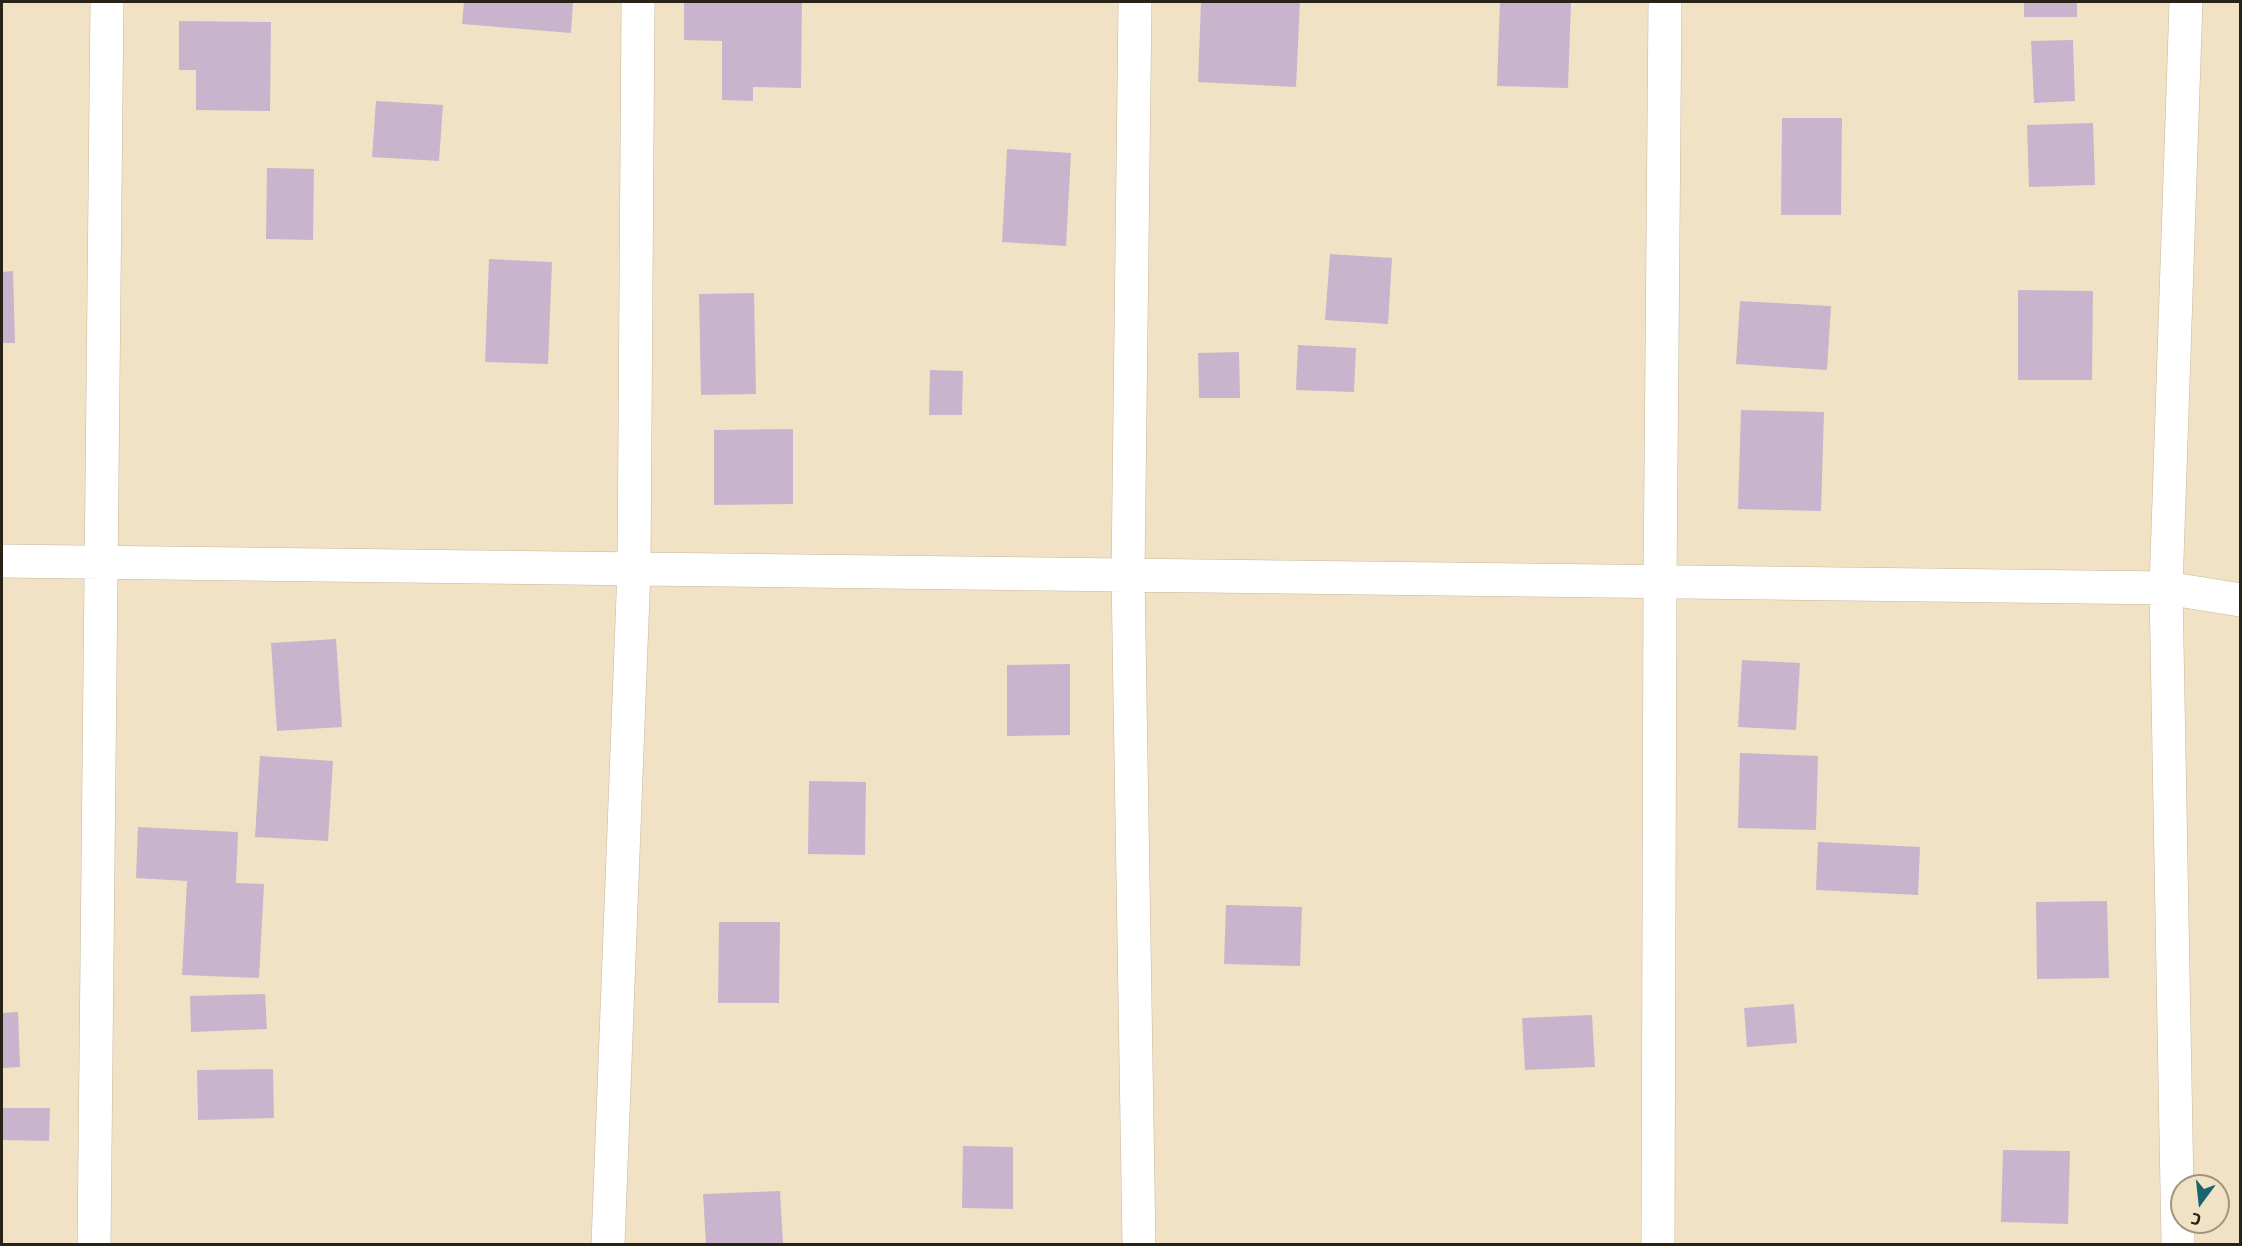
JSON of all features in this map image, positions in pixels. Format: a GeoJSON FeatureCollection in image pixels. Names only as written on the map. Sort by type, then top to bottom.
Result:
{"type":"FeatureCollection","features":[{"type":"Feature","properties":{"kind":"street"},"geometry":{"type":"LineString","coordinates":[[94,1245],[106,2]]}},
{"type":"Feature","properties":{"kind":"street"},"geometry":{"type":"LineString","coordinates":[[608,1245],[634,569],[638,2]]}},
{"type":"Feature","properties":{"kind":"street"},"geometry":{"type":"LineString","coordinates":[[1136,2],[1128,575],[1139,1245]]}},
{"type":"Feature","properties":{"kind":"street"},"geometry":{"type":"LineString","coordinates":[[1658,1245],[1665,2]]}},
{"type":"Feature","properties":{"kind":"street"},"geometry":{"type":"LineString","coordinates":[[2178,1245],[2166,588],[2186,2]]}},
{"type":"Feature","properties":{"kind":"street"},"geometry":{"type":"LineString","coordinates":[[2,561],[2166,588],[2241,600]]}},
{"type":"Feature","properties":{"kind":"building"},"geometry":{"type":"Polygon","coordinates":[[[464,2],[573,2],[571,33],[462,24],[464,2]]]}},
{"type":"Feature","properties":{"kind":"building"},"geometry":{"type":"Polygon","coordinates":[[[684,2],[802,2],[801,88],[753,87],[753,101],[722,100],[722,41],[684,40],[684,2]]]}},
{"type":"Feature","properties":{"kind":"building"},"geometry":{"type":"Polygon","coordinates":[[[1201,2],[1300,2],[1296,87],[1198,82],[1201,2]]]}},
{"type":"Feature","properties":{"kind":"building"},"geometry":{"type":"Polygon","coordinates":[[[1500,2],[1571,2],[1568,88],[1497,86],[1500,2]]]}},
{"type":"Feature","properties":{"kind":"building"},"geometry":{"type":"Polygon","coordinates":[[[2024,2],[2077,2],[2077,17],[2024,17],[2024,2]]]}},
{"type":"Feature","properties":{"kind":"building"},"geometry":{"type":"Polygon","coordinates":[[[179,21],[271,22],[270,111],[196,110],[196,70],[179,70],[179,21]]]}},
{"type":"Feature","properties":{"kind":"building"},"geometry":{"type":"Polygon","coordinates":[[[2073,40],[2075,101],[2034,103],[2031,41],[2073,40]]]}},
{"type":"Feature","properties":{"kind":"building"},"geometry":{"type":"Polygon","coordinates":[[[376,101],[443,105],[439,161],[372,157],[376,101]]]}},
{"type":"Feature","properties":{"kind":"building"},"geometry":{"type":"Polygon","coordinates":[[[1782,118],[1842,118],[1841,215],[1781,215],[1782,118]]]}},
{"type":"Feature","properties":{"kind":"building"},"geometry":{"type":"Polygon","coordinates":[[[2093,123],[2095,185],[2029,187],[2027,125],[2093,123]]]}},
{"type":"Feature","properties":{"kind":"building"},"geometry":{"type":"Polygon","coordinates":[[[1007,149],[1071,153],[1066,246],[1002,242],[1007,149]]]}},
{"type":"Feature","properties":{"kind":"building"},"geometry":{"type":"Polygon","coordinates":[[[267,168],[314,169],[313,240],[266,239],[267,168]]]}},
{"type":"Feature","properties":{"kind":"building"},"geometry":{"type":"Polygon","coordinates":[[[1330,254],[1392,258],[1388,324],[1325,320],[1330,254]]]}},
{"type":"Feature","properties":{"kind":"building"},"geometry":{"type":"Polygon","coordinates":[[[489,259],[552,262],[548,364],[485,362],[489,259]]]}},
{"type":"Feature","properties":{"kind":"building"},"geometry":{"type":"Polygon","coordinates":[[[13,271],[15,343],[2,343],[2,272],[13,271]]]}},
{"type":"Feature","properties":{"kind":"building"},"geometry":{"type":"Polygon","coordinates":[[[2018,290],[2093,291],[2092,380],[2018,380],[2018,290]]]}},
{"type":"Feature","properties":{"kind":"building"},"geometry":{"type":"Polygon","coordinates":[[[754,293],[756,394],[701,395],[699,294],[754,293]]]}},
{"type":"Feature","properties":{"kind":"building"},"geometry":{"type":"Polygon","coordinates":[[[1740,301],[1831,306],[1827,370],[1736,364],[1740,301]]]}},
{"type":"Feature","properties":{"kind":"building"},"geometry":{"type":"Polygon","coordinates":[[[1298,345],[1356,348],[1354,392],[1296,390],[1298,345]]]}},
{"type":"Feature","properties":{"kind":"building"},"geometry":{"type":"Polygon","coordinates":[[[1239,352],[1240,398],[1199,398],[1198,353],[1239,352]]]}},
{"type":"Feature","properties":{"kind":"building"},"geometry":{"type":"Polygon","coordinates":[[[930,370],[963,371],[962,415],[929,415],[930,370]]]}},
{"type":"Feature","properties":{"kind":"building"},"geometry":{"type":"Polygon","coordinates":[[[1741,410],[1824,412],[1821,511],[1738,509],[1741,410]]]}},
{"type":"Feature","properties":{"kind":"building"},"geometry":{"type":"Polygon","coordinates":[[[793,429],[793,504],[714,505],[714,430],[793,429]]]}},
{"type":"Feature","properties":{"kind":"building"},"geometry":{"type":"Polygon","coordinates":[[[336,639],[342,727],[277,731],[271,643],[336,639]]]}},
{"type":"Feature","properties":{"kind":"building"},"geometry":{"type":"Polygon","coordinates":[[[1742,660],[1800,663],[1796,730],[1738,727],[1742,660]]]}},
{"type":"Feature","properties":{"kind":"building"},"geometry":{"type":"Polygon","coordinates":[[[1070,664],[1070,735],[1007,736],[1007,665],[1070,664]]]}},
{"type":"Feature","properties":{"kind":"building"},"geometry":{"type":"Polygon","coordinates":[[[1740,753],[1818,756],[1816,830],[1738,828],[1740,753]]]}},
{"type":"Feature","properties":{"kind":"building"},"geometry":{"type":"Polygon","coordinates":[[[260,756],[333,761],[328,841],[255,837],[260,756]]]}},
{"type":"Feature","properties":{"kind":"building"},"geometry":{"type":"Polygon","coordinates":[[[809,781],[866,782],[865,855],[808,854],[809,781]]]}},
{"type":"Feature","properties":{"kind":"building"},"geometry":{"type":"Polygon","coordinates":[[[138,827],[238,832],[236,883],[264,884],[259,978],[182,975],[187,881],[136,878],[138,827]]]}},
{"type":"Feature","properties":{"kind":"building"},"geometry":{"type":"Polygon","coordinates":[[[1818,842],[1920,847],[1918,895],[1816,890],[1818,842]]]}},
{"type":"Feature","properties":{"kind":"building"},"geometry":{"type":"Polygon","coordinates":[[[2107,901],[2109,978],[2037,979],[2036,902],[2107,901]]]}},
{"type":"Feature","properties":{"kind":"building"},"geometry":{"type":"Polygon","coordinates":[[[1226,905],[1302,907],[1300,966],[1224,964],[1226,905]]]}},
{"type":"Feature","properties":{"kind":"building"},"geometry":{"type":"Polygon","coordinates":[[[719,922],[780,922],[779,1003],[718,1003],[719,922]]]}},
{"type":"Feature","properties":{"kind":"building"},"geometry":{"type":"Polygon","coordinates":[[[265,994],[267,1029],[191,1032],[190,996],[265,994]]]}},
{"type":"Feature","properties":{"kind":"building"},"geometry":{"type":"Polygon","coordinates":[[[1794,1004],[1797,1043],[1747,1047],[1744,1008],[1794,1004]]]}},
{"type":"Feature","properties":{"kind":"building"},"geometry":{"type":"Polygon","coordinates":[[[18,1012],[20,1067],[2,1068],[2,1013],[18,1012]]]}},
{"type":"Feature","properties":{"kind":"building"},"geometry":{"type":"Polygon","coordinates":[[[1592,1015],[1595,1067],[1525,1070],[1522,1018],[1592,1015]]]}},
{"type":"Feature","properties":{"kind":"building"},"geometry":{"type":"Polygon","coordinates":[[[273,1069],[274,1118],[198,1120],[197,1070],[273,1069]]]}},
{"type":"Feature","properties":{"kind":"building"},"geometry":{"type":"Polygon","coordinates":[[[2,1108],[50,1108],[49,1141],[2,1140],[2,1108]]]}},
{"type":"Feature","properties":{"kind":"building"},"geometry":{"type":"Polygon","coordinates":[[[963,1146],[1013,1147],[1013,1209],[962,1208],[963,1146]]]}},
{"type":"Feature","properties":{"kind":"building"},"geometry":{"type":"Polygon","coordinates":[[[2003,1150],[2070,1151],[2068,1224],[2001,1222],[2003,1150]]]}},
{"type":"Feature","properties":{"kind":"building"},"geometry":{"type":"Polygon","coordinates":[[[780,1191],[783,1244],[706,1244],[703,1194],[780,1191]]]}}]}
